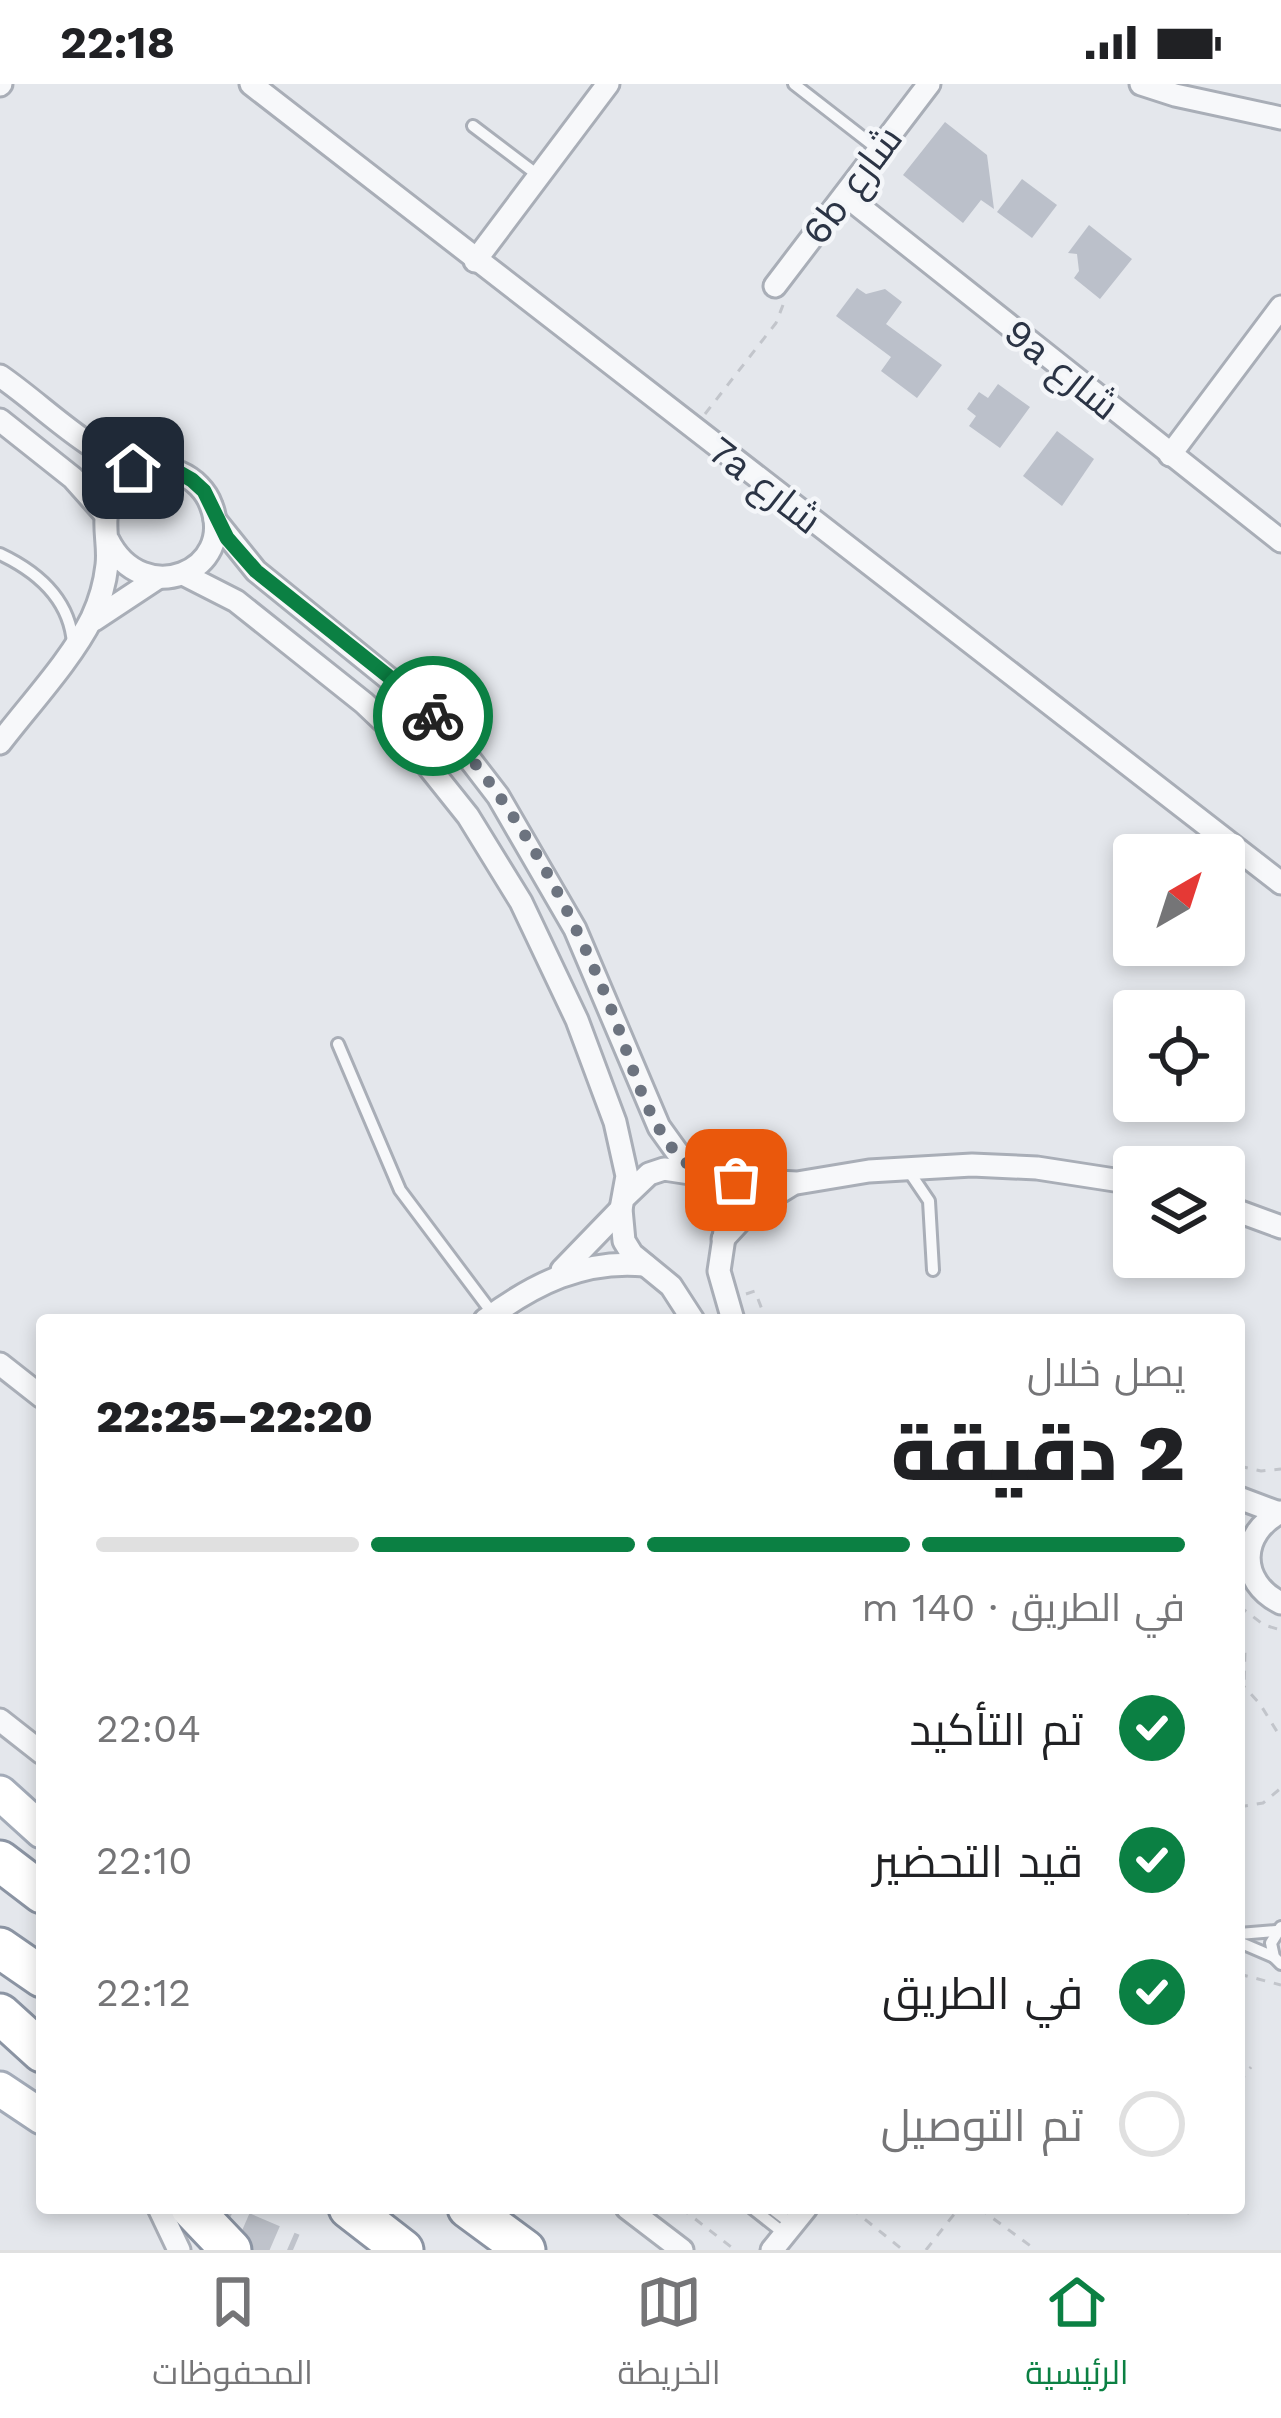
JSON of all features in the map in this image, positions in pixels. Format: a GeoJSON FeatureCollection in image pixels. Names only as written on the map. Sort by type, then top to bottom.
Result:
{"type":"FeatureCollection","features":[{"type":"Feature","properties":{"kind":"highway"},"geometry":{"type":"LineString","coordinates":[[0,1862],[36,1889]]}},
{"type":"Feature","properties":{"kind":"highway"},"geometry":{"type":"LineString","coordinates":[[0,1948],[36,1973]]}},
{"type":"Feature","properties":{"kind":"highway"},"geometry":{"type":"LineString","coordinates":[[0,2014],[36,2047]]}},
{"type":"Feature","properties":{"kind":"highway"},"geometry":{"type":"LineString","coordinates":[[197,2214],[231,2250]]}},
{"type":"Feature","properties":{"kind":"highway"},"geometry":{"type":"LineString","coordinates":[[357,2214],[403,2250]]}},
{"type":"Feature","properties":{"kind":"highway"},"geometry":{"type":"LineString","coordinates":[[476,2214],[518,2245]]}},
{"type":"Feature","properties":{"kind":"main road"},"geometry":{"type":"LineString","coordinates":[[0,1793],[36,1827]]}},
{"type":"Feature","properties":{"kind":"main road"},"geometry":{"type":"LineString","coordinates":[[0,1806],[36,1829]]}},
{"type":"Feature","properties":{"kind":"main road"},"geometry":{"type":"LineString","coordinates":[[0,2089],[36,2113]]}},
{"type":"Feature","properties":{"kind":"main road"},"geometry":{"type":"LineString","coordinates":[[484,2214],[518,2245]]}},
{"type":"Feature","properties":{"kind":"street","name":"7a شارع"},"geometry":{"type":"LineString","coordinates":[[251,84],[1281,883]]}},
{"type":"Feature","properties":{"kind":"street"},"geometry":{"type":"LineString","coordinates":[[475,261],[608,84]]}},
{"type":"Feature","properties":{"kind":"street","name":"6b شارع"},"geometry":{"type":"LineString","coordinates":[[775,286],[929,84]]}},
{"type":"Feature","properties":{"kind":"street"},"geometry":{"type":"LineString","coordinates":[[1141,84],[1281,118]]}},
{"type":"Feature","properties":{"kind":"street","name":"9a شارع"},"geometry":{"type":"LineString","coordinates":[[845,195],[1281,541]]}},
{"type":"Feature","properties":{"kind":"street"},"geometry":{"type":"LineString","coordinates":[[1170,454],[1281,307]]}},
{"type":"Feature","properties":{"kind":"street"},"geometry":{"type":"LineString","coordinates":[[0,376],[107,456],[147,471],[178,472],[192,480],[204,491],[215,520],[256,571],[419,703],[474,763],[520,830],[575,929],[659,1127],[718,1194],[724,1208],[719,1271],[731,1314]]}},
{"type":"Feature","properties":{"kind":"street"},"geometry":{"type":"LineString","coordinates":[[0,420],[74,478],[106,515]]}},
{"type":"Feature","properties":{"kind":"street"},"geometry":{"type":"LineString","coordinates":[[89,624],[102,592],[106,515],[120,487],[147,471]]}},
{"type":"Feature","properties":{"kind":"street"},"geometry":{"type":"LineString","coordinates":[[0,743],[89,624],[113,603],[156,579],[183,574],[208,551],[215,520]]}},
{"type":"Feature","properties":{"kind":"street"},"geometry":{"type":"LineString","coordinates":[[108,541],[126,567],[156,579]]}},
{"type":"Feature","properties":{"kind":"street"},"geometry":{"type":"LineString","coordinates":[[183,574],[236,601],[364,703],[420,756],[468,816],[521,902],[577,1020],[620,1140],[627,1176],[624,1241],[671,1286],[689,1314]]}},
{"type":"Feature","properties":{"kind":"street"},"geometry":{"type":"LineString","coordinates":[[494,1314],[552,1278],[635,1184],[664,1169],[797,1183],[907,1168],[1037,1168],[1113,1180]]}},
{"type":"Feature","properties":{"kind":"street"},"geometry":{"type":"LineString","coordinates":[[723,1239],[764,1200],[797,1183]]}},
{"type":"Feature","properties":{"kind":"street"},"geometry":{"type":"LineString","coordinates":[[1245,1214],[1281,1227]]}},
{"type":"Feature","properties":{"kind":"street"},"geometry":{"type":"LineString","coordinates":[[552,1278],[608,1264],[646,1265]]}},
{"type":"Feature","properties":{"kind":"street"},"geometry":{"type":"LineString","coordinates":[[0,1364],[36,1392]]}},
{"type":"Feature","properties":{"kind":"street"},"geometry":{"type":"LineString","coordinates":[[1245,1500],[1280,1512]]}},
{"type":"Feature","properties":{"kind":"street"},"geometry":{"type":"LineString","coordinates":[[1245,1553],[1255,1532],[1280,1512]]}},
{"type":"Feature","properties":{"kind":"street"},"geometry":{"type":"LineString","coordinates":[[1245,1561],[1258,1587],[1281,1603]]}},
{"type":"Feature","properties":{"kind":"street"},"geometry":{"type":"LineString","coordinates":[[0,1720],[36,1748]]}},
{"type":"Feature","properties":{"kind":"street"},"geometry":{"type":"LineString","coordinates":[[162,2214],[179,2250]]}},
{"type":"Feature","properties":{"kind":"street"},"geometry":{"type":"LineString","coordinates":[[635,2214],[682,2250]]}},
{"type":"Feature","properties":{"kind":"lane"},"geometry":{"type":"LineString","coordinates":[[794,84],[879,149]]}},
{"type":"Feature","properties":{"kind":"lane"},"geometry":{"type":"LineString","coordinates":[[473,126],[538,176]]}},
{"type":"Feature","properties":{"kind":"lane"},"geometry":{"type":"LineString","coordinates":[[0,554],[57,596],[69,619],[73,645]]}},
{"type":"Feature","properties":{"kind":"lane"},"geometry":{"type":"LineString","coordinates":[[338,1044],[400,1190],[487,1314]]}},
{"type":"Feature","properties":{"kind":"lane"},"geometry":{"type":"LineString","coordinates":[[907,1168],[932,1208],[933,1270]]}},
{"type":"Feature","properties":{"kind":"lane"},"geometry":{"type":"LineString","coordinates":[[1245,1937],[1279,1929]]}},
{"type":"Feature","properties":{"kind":"lane"},"geometry":{"type":"LineString","coordinates":[[1279,1929],[1271,1943],[1279,1963]]}},
{"type":"Feature","properties":{"kind":"lane"},"geometry":{"type":"LineString","coordinates":[[1245,1942],[1279,1963]]}},
{"type":"Feature","properties":{"kind":"lane"},"geometry":{"type":"LineString","coordinates":[[763,2214],[789,2229]]}},
{"type":"Feature","properties":{"kind":"path"},"geometry":{"type":"LineString","coordinates":[[693,429],[781,316],[783,300],[775,286]]}},
{"type":"Feature","properties":{"kind":"path"},"geometry":{"type":"LineString","coordinates":[[1245,1467],[1281,1469]]}},
{"type":"Feature","properties":{"kind":"path"},"geometry":{"type":"LineString","coordinates":[[1245,1611],[1281,1630]]}},
{"type":"Feature","properties":{"kind":"path"},"geometry":{"type":"LineString","coordinates":[[1245,1688],[1281,1738]]}},
{"type":"Feature","properties":{"kind":"path"},"geometry":{"type":"LineString","coordinates":[[1245,1806],[1264,1803],[1281,1787]]}},
{"type":"Feature","properties":{"kind":"path"},"geometry":{"type":"LineString","coordinates":[[1245,1976],[1281,1985]]}},
{"type":"Feature","properties":{"kind":"path"},"geometry":{"type":"LineString","coordinates":[[1245,2075],[1251,2067]]}},
{"type":"Feature","properties":{"kind":"path"},"geometry":{"type":"LineString","coordinates":[[689,2214],[735,2250]]}},
{"type":"Feature","properties":{"kind":"path"},"geometry":{"type":"LineString","coordinates":[[858,2214],[903,2250]]}},
{"type":"Feature","properties":{"kind":"path"},"geometry":{"type":"LineString","coordinates":[[926,2250],[954,2214]]}},
{"type":"Feature","properties":{"kind":"path"},"geometry":{"type":"LineString","coordinates":[[987,2214],[1036,2250]]}},
{"type":"Feature","properties":{"kind":"path"},"geometry":{"type":"LineString","coordinates":[[1190,2214],[1195,2218]]}},
{"type":"Feature","properties":{"kind":"building"},"geometry":{"type":"Polygon","coordinates":[[[945,122],[987,155],[994,209],[981,200],[963,223],[903,175],[945,122]]]}},
{"type":"Feature","properties":{"kind":"building"},"geometry":{"type":"Polygon","coordinates":[[[1022,179],[1057,205],[1032,238],[997,212],[1022,179]]]}},
{"type":"Feature","properties":{"kind":"building"},"geometry":{"type":"Polygon","coordinates":[[[1089,225],[1132,259],[1100,299],[1074,278],[1079,271],[1077,254],[1068,253],[1089,225]]]}},
{"type":"Feature","properties":{"kind":"building"},"geometry":{"type":"Polygon","coordinates":[[[857,288],[866,294],[885,289],[902,302],[886,324],[942,365],[917,398],[881,371],[891,357],[836,316],[857,288]]]}},
{"type":"Feature","properties":{"kind":"building"},"geometry":{"type":"Polygon","coordinates":[[[998,384],[1030,407],[1000,448],[969,426],[976,416],[967,409],[979,392],[988,398],[998,384]]]}},
{"type":"Feature","properties":{"kind":"building"},"geometry":{"type":"Polygon","coordinates":[[[1057,431],[1094,459],[1062,506],[1023,476],[1057,431]]]}},
{"type":"Feature","properties":{"kind":"tunnel"},"geometry":{"type":"LineString","coordinates":[[210,2214],[293,2250]]}},
{"type":"Feature","properties":{"kind":"way so far"},"geometry":{"type":"LineString","coordinates":[[433,716],[498,796],[552,886],[596,973],[650,1109],[669,1144],[696,1172],[736,1180]]}},
{"type":"Feature","properties":{"kind":"route"},"geometry":{"type":"LineString","coordinates":[[133,468],[178,472],[192,480],[204,491],[227,538],[256,571],[433,716]]}}]}
